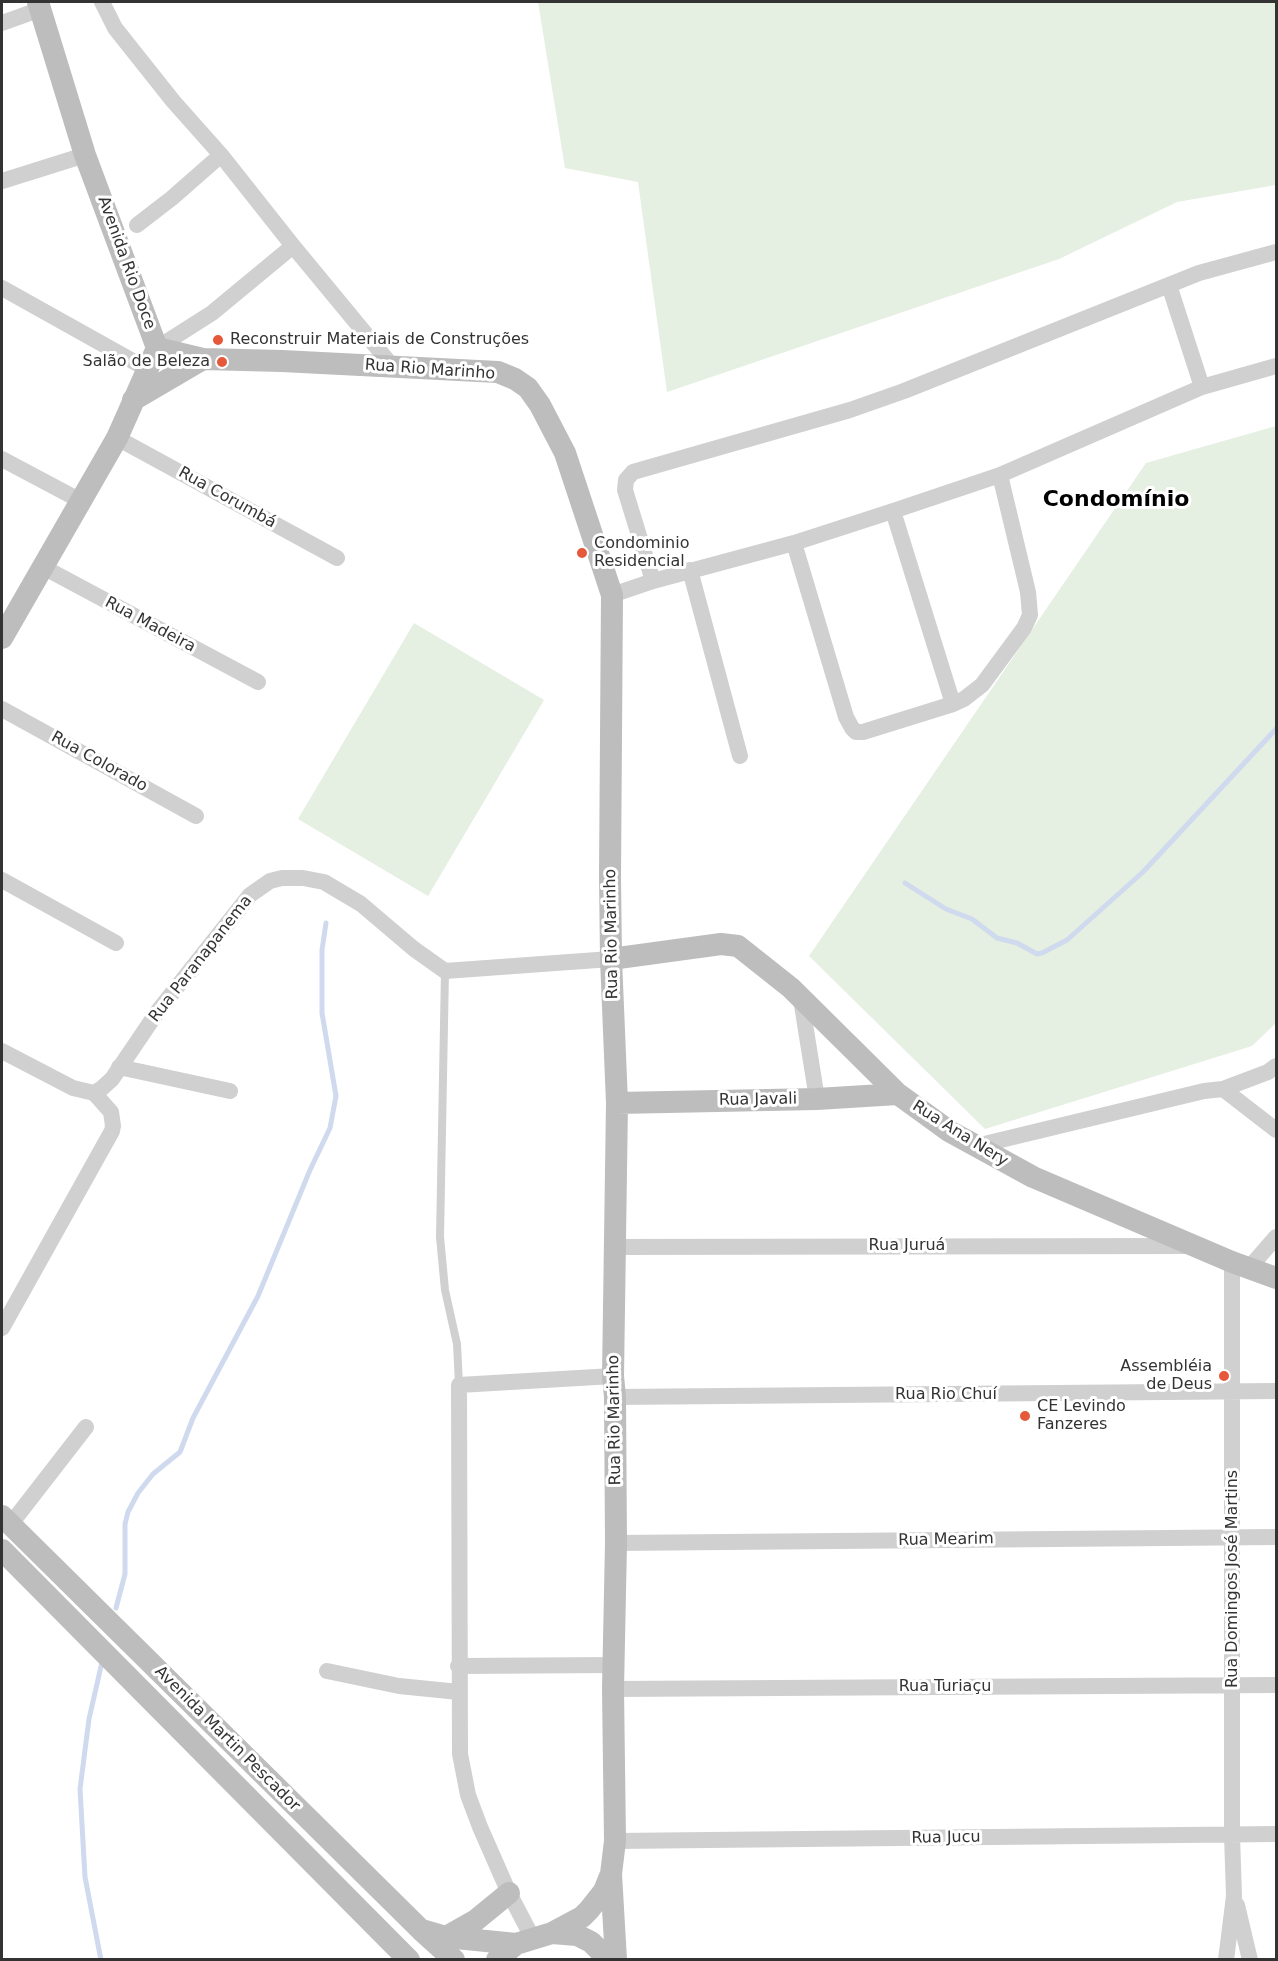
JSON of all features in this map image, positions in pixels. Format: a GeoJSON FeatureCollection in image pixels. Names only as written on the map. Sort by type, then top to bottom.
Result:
{"type":"FeatureCollection","features":[{"type":"Feature","properties":{"kind":"street"},"geometry":{"type":"LineString","coordinates":[[102,2],[115,28],[173,101],[221,155],[393,367]]}},
{"type":"Feature","properties":{"kind":"street"},"geometry":{"type":"LineString","coordinates":[[2,23],[40,5]]}},
{"type":"Feature","properties":{"kind":"street","name":"Avenida Rio Doce"},"geometry":{"type":"LineString","coordinates":[[3,633],[117,438],[157,348],[85,155],[40,5]]}},
{"type":"Feature","properties":{"kind":"street"},"geometry":{"type":"LineString","coordinates":[[2,181],[85,155]]}},
{"type":"Feature","properties":{"kind":"street"},"geometry":{"type":"LineString","coordinates":[[137,225],[221,155]]}},
{"type":"Feature","properties":{"kind":"street"},"geometry":{"type":"LineString","coordinates":[[157,348],[212,313],[293,246]]}},
{"type":"Feature","properties":{"kind":"street"},"geometry":{"type":"LineString","coordinates":[[653,581],[625,490],[626,480],[633,472],[788,429],[883,399],[1199,273],[1276,252]]}},
{"type":"Feature","properties":{"kind":"street"},"geometry":{"type":"LineString","coordinates":[[1169,285],[1202,387]]}},
{"type":"Feature","properties":{"kind":"street"},"geometry":{"type":"LineString","coordinates":[[2,288],[147,369]]}},
{"type":"Feature","properties":{"kind":"street","name":"Rua Rio Marinho"},"geometry":{"type":"LineString","coordinates":[[157,348],[203,359],[498,372],[515,379],[528,388],[540,405],[565,453],[612,595],[611,959],[618,1103],[614,1387],[615,1841],[611,1874],[616,1959]]}},
{"type":"Feature","properties":{"kind":"street"},"geometry":{"type":"LineString","coordinates":[[133,400],[203,359]]}},
{"type":"Feature","properties":{"kind":"street"},"geometry":{"type":"LineString","coordinates":[[612,595],[690,570],[794,543],[893,511],[1000,474],[1202,387],[1276,366]]}},
{"type":"Feature","properties":{"kind":"street","name":"Rua Corumbá"},"geometry":{"type":"LineString","coordinates":[[117,438],[337,558]]}},
{"type":"Feature","properties":{"kind":"street"},"geometry":{"type":"LineString","coordinates":[[2,459],[81,501]]}},
{"type":"Feature","properties":{"kind":"street"},"geometry":{"type":"LineString","coordinates":[[794,543],[846,717],[852,728],[856,732],[863,732],[953,704],[982,685],[1024,628],[1030,615],[1028,592],[1000,474]]}},
{"type":"Feature","properties":{"kind":"street"},"geometry":{"type":"LineString","coordinates":[[893,511],[953,704]]}},
{"type":"Feature","properties":{"kind":"street","name":"Rua Madeira"},"geometry":{"type":"LineString","coordinates":[[43,567],[258,682]]}},
{"type":"Feature","properties":{"kind":"street"},"geometry":{"type":"LineString","coordinates":[[690,570],[740,756]]}},
{"type":"Feature","properties":{"kind":"street","name":"Rua Colorado"},"geometry":{"type":"LineString","coordinates":[[2,709],[196,816]]}},
{"type":"Feature","properties":{"kind":"street","name":"Rua Paranapanema"},"geometry":{"type":"LineString","coordinates":[[94,1093],[107,1084],[158,1011],[250,895],[270,882],[282,878],[303,878],[324,882],[361,904],[414,949],[445,971]]}},
{"type":"Feature","properties":{"kind":"street"},"geometry":{"type":"LineString","coordinates":[[2,880],[116,943]]}},
{"type":"Feature","properties":{"kind":"street","name":"Rua Ana Nery"},"geometry":{"type":"LineString","coordinates":[[611,959],[729,945],[744,950],[790,988],[898,1095],[949,1131],[1033,1177],[1276,1278]]}},
{"type":"Feature","properties":{"kind":"street"},"geometry":{"type":"LineString","coordinates":[[445,971],[611,959]]}},
{"type":"Feature","properties":{"kind":"street"},"geometry":{"type":"LineString","coordinates":[[801,999],[817,1099]]}},
{"type":"Feature","properties":{"kind":"street"},"geometry":{"type":"LineString","coordinates":[[2,1051],[73,1088],[94,1093],[111,1112],[113,1126],[2,1328]]}},
{"type":"Feature","properties":{"kind":"street"},"geometry":{"type":"LineString","coordinates":[[976,1146],[1204,1091],[1223,1089],[1259,1076],[1276,1066]]}},
{"type":"Feature","properties":{"kind":"street"},"geometry":{"type":"LineString","coordinates":[[119,1067],[230,1091]]}},
{"type":"Feature","properties":{"kind":"street"},"geometry":{"type":"LineString","coordinates":[[1223,1089],[1276,1130]]}},
{"type":"Feature","properties":{"kind":"street","name":"Rua Javali"},"geometry":{"type":"LineString","coordinates":[[618,1103],[898,1095]]}},
{"type":"Feature","properties":{"kind":"street"},"geometry":{"type":"LineString","coordinates":[[1241,1264],[1276,1237]]}},
{"type":"Feature","properties":{"kind":"street","name":"Rua Juruá"},"geometry":{"type":"LineString","coordinates":[[616,1247],[1199,1246]]}},
{"type":"Feature","properties":{"kind":"street","name":"Rua Domingos José Martins"},"geometry":{"type":"LineString","coordinates":[[1226,1959],[1234,1896],[1232,1685],[1234,1392],[1241,1264]]}},
{"type":"Feature","properties":{"kind":"street"},"geometry":{"type":"LineString","coordinates":[[459,1385],[460,1754],[468,1795],[509,1893],[533,1938]]}},
{"type":"Feature","properties":{"kind":"street","name":"Rua Rio Chuí"},"geometry":{"type":"LineString","coordinates":[[459,1385],[1276,1392]]}},
{"type":"Feature","properties":{"kind":"street"},"geometry":{"type":"LineString","coordinates":[[6,1521],[86,1427]]}},
{"type":"Feature","properties":{"kind":"street","name":"Avenida Martin Pescador"},"geometry":{"type":"LineString","coordinates":[[6,1521],[421,1930],[454,1959]]}},
{"type":"Feature","properties":{"kind":"street","name":"Rua Mearim"},"geometry":{"type":"LineString","coordinates":[[616,1543],[1276,1537]]}},
{"type":"Feature","properties":{"kind":"street","name":"Avenida Martin Pescador"},"geometry":{"type":"LineString","coordinates":[[2,1550],[409,1959]]}},
{"type":"Feature","properties":{"kind":"street"},"geometry":{"type":"LineString","coordinates":[[458,1666],[614,1665]]}},
{"type":"Feature","properties":{"kind":"street"},"geometry":{"type":"LineString","coordinates":[[327,1671],[399,1686],[459,1692]]}},
{"type":"Feature","properties":{"kind":"street","name":"Rua Turiaçu"},"geometry":{"type":"LineString","coordinates":[[613,1689],[1276,1685]]}},
{"type":"Feature","properties":{"kind":"street","name":"Rua Jucu"},"geometry":{"type":"LineString","coordinates":[[615,1841],[1276,1834]]}},
{"type":"Feature","properties":{"kind":"street","name":"Rua Rio Marinho"},"geometry":{"type":"LineString","coordinates":[[497,1959],[533,1938],[582,1917],[604,1891],[611,1874]]}},
{"type":"Feature","properties":{"kind":"street"},"geometry":{"type":"LineString","coordinates":[[446,1937],[476,1920],[509,1893]]}},
{"type":"Feature","properties":{"kind":"street","name":"Rua Domingos José Martins"},"geometry":{"type":"LineString","coordinates":[[1234,1896],[1250,1959]]}},
{"type":"Feature","properties":{"kind":"street"},"geometry":{"type":"LineString","coordinates":[[421,1930],[446,1937],[533,1938],[577,1935],[591,1942],[609,1959]]}},
{"type":"Feature","properties":{"kind":"lane"},"geometry":{"type":"LineString","coordinates":[[445,971],[440,1237],[445,1290],[457,1344],[459,1385]]}},
{"type":"Feature","properties":{"kind":"shaded area"},"geometry":{"type":"Polygon","coordinates":[[[538,2],[1276,2],[1276,185],[1177,202],[1059,259],[667,392],[638,182],[565,168],[538,2]]]}},
{"type":"Feature","properties":{"kind":"shaded area"},"geometry":{"type":"Polygon","coordinates":[[[1276,426],[1276,1023],[1252,1046],[985,1129],[809,956],[1146,463],[1276,426]]]}},
{"type":"Feature","properties":{"kind":"shaded area"},"geometry":{"type":"Polygon","coordinates":[[[414,623],[544,700],[428,896],[298,819],[414,623]]]}},
{"type":"Feature","properties":{"kind":"waterway"},"geometry":{"type":"LineString","coordinates":[[905,883],[946,909],[972,919],[997,938],[1017,943],[1037,954],[1042,953],[1067,940],[1143,872],[1276,729]]}},
{"type":"Feature","properties":{"kind":"waterway"},"geometry":{"type":"LineString","coordinates":[[116,1608],[125,1574],[125,1524],[128,1512],[138,1493],[153,1474],[180,1452],[193,1418],[258,1296],[310,1170],[330,1128],[336,1096],[322,1013],[322,950],[326,923]]}},
{"type":"Feature","properties":{"kind":"waterway"},"geometry":{"type":"LineString","coordinates":[[101,1960],[85,1877],[80,1789],[89,1719],[102,1662]]}},
{"type":"Feature","properties":{"kind":"place","name":"Reconstruir Materiais de Construções"},"geometry":{"type":"Point","coordinates":[218,340]}},
{"type":"Feature","properties":{"kind":"place","name":"Salão de Beleza"},"geometry":{"type":"Point","coordinates":[222,362]}},
{"type":"Feature","properties":{"kind":"place","name":"Condominio Residencial"},"geometry":{"type":"Point","coordinates":[582,553]}},
{"type":"Feature","properties":{"kind":"place","name":"Assembléia de Deus"},"geometry":{"type":"Point","coordinates":[1224,1376]}},
{"type":"Feature","properties":{"kind":"place","name":"CE Levindo Fanzeres"},"geometry":{"type":"Point","coordinates":[1025,1416]}},
{"type":"Feature","properties":{"kind":"district","name":"Condomínio"},"geometry":{"type":"Point","coordinates":[1116,500]}}]}
